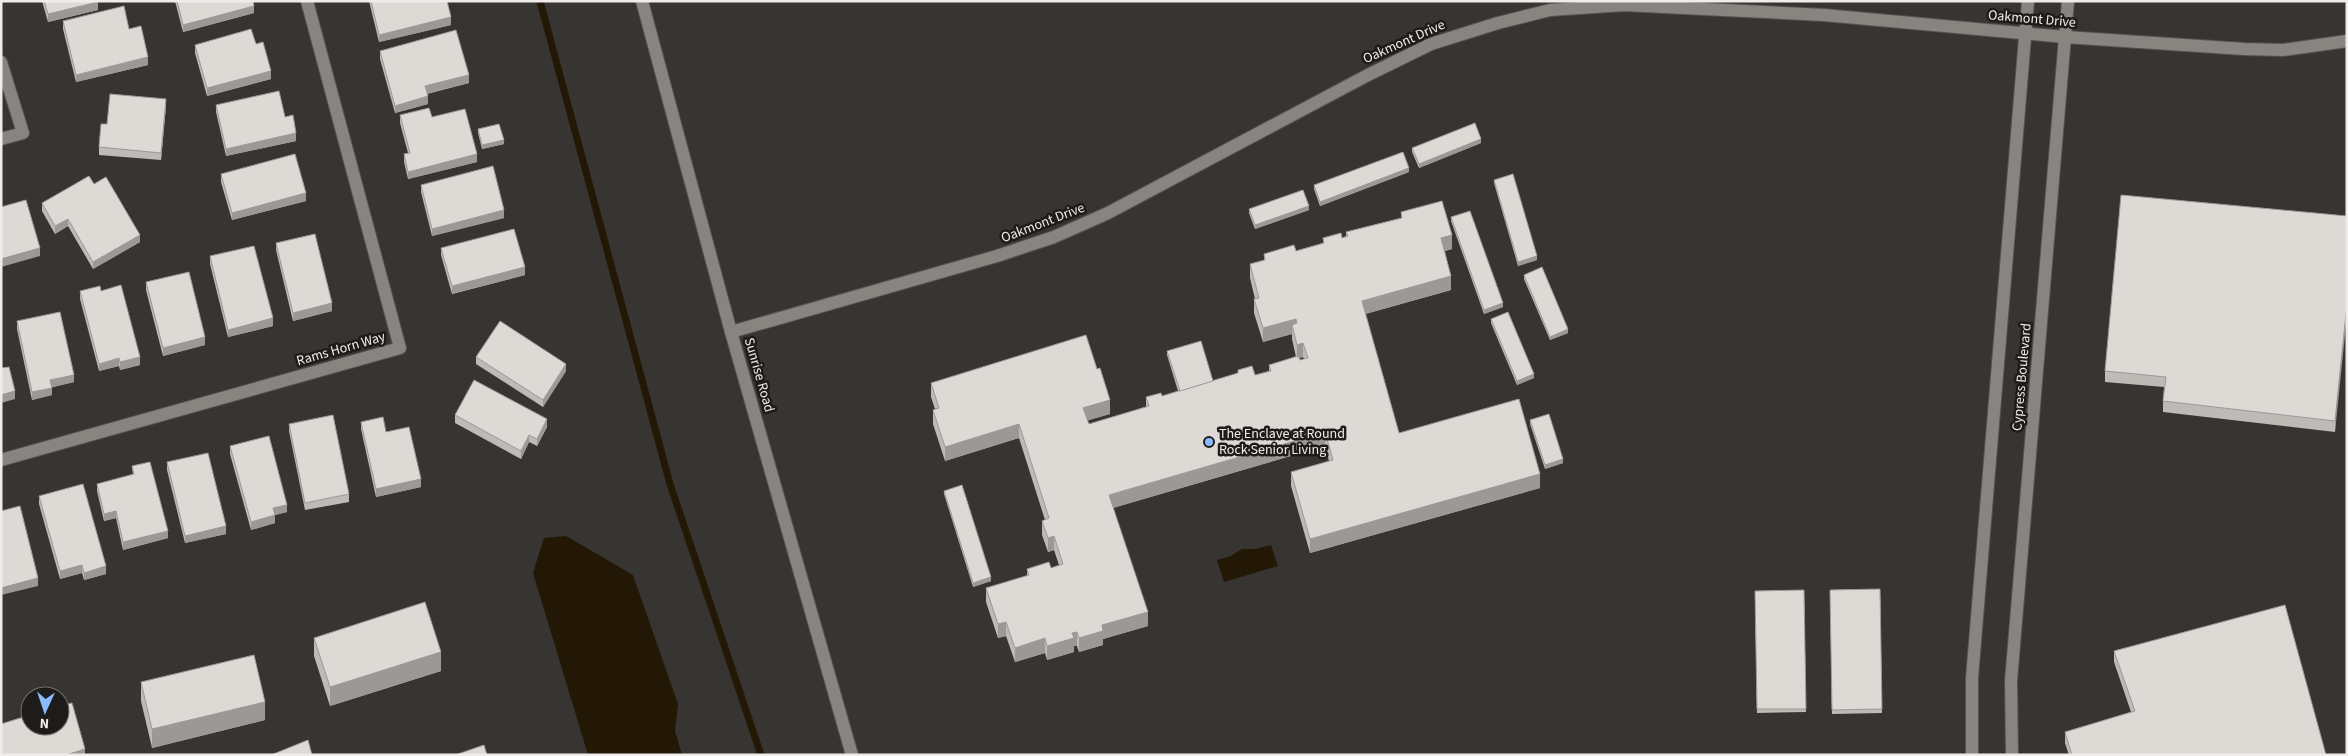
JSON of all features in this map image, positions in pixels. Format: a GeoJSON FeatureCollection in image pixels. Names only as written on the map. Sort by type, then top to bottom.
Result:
{"type":"FeatureCollection","features":[{"type":"Feature","properties":{"kind":"street","name":"Rams Horn Way"},"geometry":{"type":"LineString","coordinates":[[1,460],[400,348],[307,1]]}},
{"type":"Feature","properties":{"kind":"street","name":"Sunrise Road"},"geometry":{"type":"LineString","coordinates":[[642,1],[731,332],[852,755]]}},
{"type":"Feature","properties":{"kind":"street","name":"Cypress Boulevard"},"geometry":{"type":"LineString","coordinates":[[1972,755],[1972,678],[2028,1]]}},
{"type":"Feature","properties":{"kind":"street","name":"Cypress Boulevard"},"geometry":{"type":"LineString","coordinates":[[2012,755],[2011,681],[2068,1]]}},
{"type":"Feature","properties":{"kind":"street","name":"Oakmont Drive"},"geometry":{"type":"LineString","coordinates":[[731,332],[997,256],[1054,237],[1108,213],[1366,76],[1431,44],[1498,23],[1550,10],[1624,5],[1824,15],[2065,38],[2284,50],[2347,41]]}},
{"type":"Feature","properties":{"kind":"street"},"geometry":{"type":"LineString","coordinates":[[1,62],[23,133],[1,139]]}},
{"type":"Feature","properties":{"kind":"shaded area"},"geometry":{"type":"Polygon","coordinates":[[[566,536],[633,575],[678,704],[675,731],[682,755],[588,755],[533,573],[544,538],[566,536]]]}},
{"type":"Feature","properties":{"kind":"shaded area"},"geometry":{"type":"Polygon","coordinates":[[[1271,545],[1278,566],[1224,582],[1217,560],[1231,556],[1242,549],[1255,549],[1271,545]]]}},
{"type":"Feature","properties":{"kind":"building"},"geometry":{"type":"Polygon","coordinates":[[[44,1],[97,1],[98,2],[48,14],[44,1]]]}},
{"type":"Feature","properties":{"kind":"building"},"geometry":{"type":"Polygon","coordinates":[[[177,1],[253,1],[254,6],[183,25],[177,1]]]}},
{"type":"Feature","properties":{"kind":"building"},"geometry":{"type":"Polygon","coordinates":[[[371,1],[447,1],[451,17],[379,35],[371,1]]]}},
{"type":"Feature","properties":{"kind":"building"},"geometry":{"type":"Polygon","coordinates":[[[124,6],[129,29],[141,26],[148,57],[76,75],[63,21],[124,6]]]}},
{"type":"Feature","properties":{"kind":"building"},"geometry":{"type":"Polygon","coordinates":[[[251,29],[256,44],[263,42],[271,71],[207,88],[195,45],[251,29]]]}},
{"type":"Feature","properties":{"kind":"building"},"geometry":{"type":"Polygon","coordinates":[[[456,30],[469,75],[425,86],[428,96],[395,106],[380,51],[456,30]]]}},
{"type":"Feature","properties":{"kind":"building"},"geometry":{"type":"Polygon","coordinates":[[[279,91],[285,117],[293,115],[296,133],[226,149],[216,105],[279,91]]]}},
{"type":"Feature","properties":{"kind":"building"},"geometry":{"type":"Polygon","coordinates":[[[110,94],[166,99],[161,153],[99,147],[101,124],[107,124],[110,94]]]}},
{"type":"Feature","properties":{"kind":"building"},"geometry":{"type":"Polygon","coordinates":[[[429,108],[432,117],[465,109],[477,154],[408,172],[404,154],[410,153],[400,115],[429,108]]]}},
{"type":"Feature","properties":{"kind":"building"},"geometry":{"type":"Polygon","coordinates":[[[1475,123],[1481,139],[1419,164],[1412,148],[1475,123]]]}},
{"type":"Feature","properties":{"kind":"building"},"geometry":{"type":"Polygon","coordinates":[[[499,124],[504,140],[482,145],[478,129],[499,124]]]}},
{"type":"Feature","properties":{"kind":"building"},"geometry":{"type":"Polygon","coordinates":[[[1403,152],[1409,168],[1320,202],[1314,185],[1403,152]]]}},
{"type":"Feature","properties":{"kind":"building"},"geometry":{"type":"Polygon","coordinates":[[[295,154],[306,193],[232,213],[221,174],[295,154]]]}},
{"type":"Feature","properties":{"kind":"building"},"geometry":{"type":"Polygon","coordinates":[[[493,166],[504,210],[432,229],[421,185],[493,166]]]}},
{"type":"Feature","properties":{"kind":"building"},"geometry":{"type":"Polygon","coordinates":[[[1513,174],[1537,256],[1518,262],[1494,180],[1513,174]]]}},
{"type":"Feature","properties":{"kind":"building"},"geometry":{"type":"Polygon","coordinates":[[[89,176],[94,184],[106,177],[140,235],[93,262],[68,219],[55,226],[42,203],[89,176]]]}},
{"type":"Feature","properties":{"kind":"building"},"geometry":{"type":"Polygon","coordinates":[[[1303,190],[1309,206],[1255,225],[1249,209],[1303,190]]]}},
{"type":"Feature","properties":{"kind":"building"},"geometry":{"type":"Polygon","coordinates":[[[2121,195],[2347,216],[2347,304],[2335,421],[2163,401],[2166,377],[2105,371],[2121,195]]]}},
{"type":"Feature","properties":{"kind":"building"},"geometry":{"type":"Polygon","coordinates":[[[26,200],[40,248],[1,259],[1,207],[26,200]]]}},
{"type":"Feature","properties":{"kind":"building","name":"The Enclave at Round Rock Senior Living"},"geometry":{"type":"Polygon","coordinates":[[[1442,201],[1452,235],[1441,238],[1451,276],[1362,301],[1399,433],[1519,399],[1540,474],[1310,539],[1291,472],[1333,460],[1325,432],[1109,495],[1148,612],[1102,625],[1103,631],[1079,638],[1077,632],[1072,633],[1074,638],[1047,646],[1045,638],[1015,648],[1006,622],[998,624],[986,588],[1029,575],[1027,569],[1049,562],[1051,568],[1063,564],[1054,536],[1048,538],[1042,521],[1049,518],[1019,424],[945,447],[933,410],[939,408],[931,383],[1086,335],[1097,369],[1100,368],[1110,400],[1083,408],[1089,424],[1149,406],[1146,397],[1161,393],[1162,396],[1238,373],[1238,370],[1252,366],[1255,375],[1271,371],[1269,365],[1298,356],[1300,360],[1308,358],[1303,343],[1297,345],[1292,325],[1297,323],[1296,319],[1263,328],[1254,299],[1259,298],[1250,264],[1265,260],[1264,254],[1294,245],[1296,251],[1324,243],[1323,238],[1341,233],[1342,238],[1348,236],[1346,232],[1402,218],[1401,212],[1442,201]]]}},
{"type":"Feature","properties":{"kind":"building"},"geometry":{"type":"Polygon","coordinates":[[[1470,211],[1503,303],[1484,310],[1451,217],[1470,211]]]}},
{"type":"Feature","properties":{"kind":"building"},"geometry":{"type":"Polygon","coordinates":[[[514,229],[525,267],[452,286],[441,248],[514,229]]]}},
{"type":"Feature","properties":{"kind":"building"},"geometry":{"type":"Polygon","coordinates":[[[315,234],[332,303],[293,313],[276,243],[315,234]]]}},
{"type":"Feature","properties":{"kind":"building"},"geometry":{"type":"Polygon","coordinates":[[[254,246],[273,318],[228,330],[210,256],[254,246]]]}},
{"type":"Feature","properties":{"kind":"building"},"geometry":{"type":"Polygon","coordinates":[[[1542,267],[1568,329],[1550,337],[1524,275],[1542,267]]]}},
{"type":"Feature","properties":{"kind":"building"},"geometry":{"type":"Polygon","coordinates":[[[189,272],[205,337],[163,348],[146,282],[189,272]]]}},
{"type":"Feature","properties":{"kind":"building"},"geometry":{"type":"Polygon","coordinates":[[[121,285],[140,357],[120,362],[119,358],[99,364],[80,291],[100,286],[101,291],[121,285]]]}},
{"type":"Feature","properties":{"kind":"building"},"geometry":{"type":"Polygon","coordinates":[[[60,312],[74,375],[50,380],[52,388],[32,392],[17,321],[60,312]]]}},
{"type":"Feature","properties":{"kind":"building"},"geometry":{"type":"Polygon","coordinates":[[[1508,312],[1534,374],[1517,381],[1491,319],[1508,312]]]}},
{"type":"Feature","properties":{"kind":"building"},"geometry":{"type":"Polygon","coordinates":[[[500,321],[566,364],[543,400],[476,357],[500,321]]]}},
{"type":"Feature","properties":{"kind":"building"},"geometry":{"type":"Polygon","coordinates":[[[1201,341],[1213,381],[1180,391],[1167,351],[1201,341]]]}},
{"type":"Feature","properties":{"kind":"building"},"geometry":{"type":"Polygon","coordinates":[[[9,367],[15,391],[1,395],[1,368],[9,367]]]}},
{"type":"Feature","properties":{"kind":"building"},"geometry":{"type":"Polygon","coordinates":[[[474,380],[547,419],[537,439],[529,435],[521,451],[455,415],[474,380]]]}},
{"type":"Feature","properties":{"kind":"building"},"geometry":{"type":"Polygon","coordinates":[[[1549,414],[1563,459],[1545,465],[1530,420],[1549,414]]]}},
{"type":"Feature","properties":{"kind":"building"},"geometry":{"type":"Polygon","coordinates":[[[333,415],[349,494],[305,503],[289,424],[333,415]]]}},
{"type":"Feature","properties":{"kind":"building"},"geometry":{"type":"Polygon","coordinates":[[[383,417],[386,432],[409,427],[421,479],[376,489],[361,422],[383,417]]]}},
{"type":"Feature","properties":{"kind":"building"},"geometry":{"type":"Polygon","coordinates":[[[269,436],[287,505],[273,508],[275,515],[251,522],[230,446],[269,436]]]}},
{"type":"Feature","properties":{"kind":"building"},"geometry":{"type":"Polygon","coordinates":[[[208,453],[226,526],[185,536],[167,462],[208,453]]]}},
{"type":"Feature","properties":{"kind":"building"},"geometry":{"type":"Polygon","coordinates":[[[150,462],[168,531],[123,542],[116,511],[104,514],[97,484],[134,474],[132,466],[150,462]]]}},
{"type":"Feature","properties":{"kind":"building"},"geometry":{"type":"Polygon","coordinates":[[[83,484],[106,566],[84,573],[82,565],[60,571],[39,496],[83,484]]]}},
{"type":"Feature","properties":{"kind":"building"},"geometry":{"type":"Polygon","coordinates":[[[962,485],[991,577],[973,583],[944,491],[962,485]]]}},
{"type":"Feature","properties":{"kind":"building"},"geometry":{"type":"Polygon","coordinates":[[[20,506],[38,578],[1,588],[1,511],[20,506]]]}},
{"type":"Feature","properties":{"kind":"building"},"geometry":{"type":"Polygon","coordinates":[[[1880,589],[1882,709],[1832,710],[1830,590],[1880,589]]]}},
{"type":"Feature","properties":{"kind":"building"},"geometry":{"type":"Polygon","coordinates":[[[1804,590],[1806,709],[1757,709],[1755,591],[1804,590]]]}},
{"type":"Feature","properties":{"kind":"building"},"geometry":{"type":"Polygon","coordinates":[[[425,602],[441,652],[330,687],[314,638],[425,602]]]}},
{"type":"Feature","properties":{"kind":"building"},"geometry":{"type":"Polygon","coordinates":[[[2285,605],[2326,755],[2072,755],[2065,732],[2135,711],[2114,651],[2285,605]]]}},
{"type":"Feature","properties":{"kind":"building"},"geometry":{"type":"Polygon","coordinates":[[[254,655],[265,702],[152,729],[141,682],[254,655]]]}},
{"type":"Feature","properties":{"kind":"building"},"geometry":{"type":"Polygon","coordinates":[[[72,703],[85,749],[66,755],[1,755],[1,724],[20,718],[20,736],[70,736],[70,704],[72,703]]]}},
{"type":"Feature","properties":{"kind":"building"},"geometry":{"type":"Polygon","coordinates":[[[308,740],[312,755],[271,755],[308,740]]]}},
{"type":"Feature","properties":{"kind":"building"},"geometry":{"type":"Polygon","coordinates":[[[484,745],[487,755],[455,755],[484,745]]]}},
{"type":"Feature","properties":{"kind":"waterway"},"geometry":{"type":"LineString","coordinates":[[540,1],[670,484],[761,755]]}},
{"type":"Feature","properties":{"kind":"place","name":"The Enclave at Round Rock Senior Living"},"geometry":{"type":"Point","coordinates":[1209,442]}}]}
